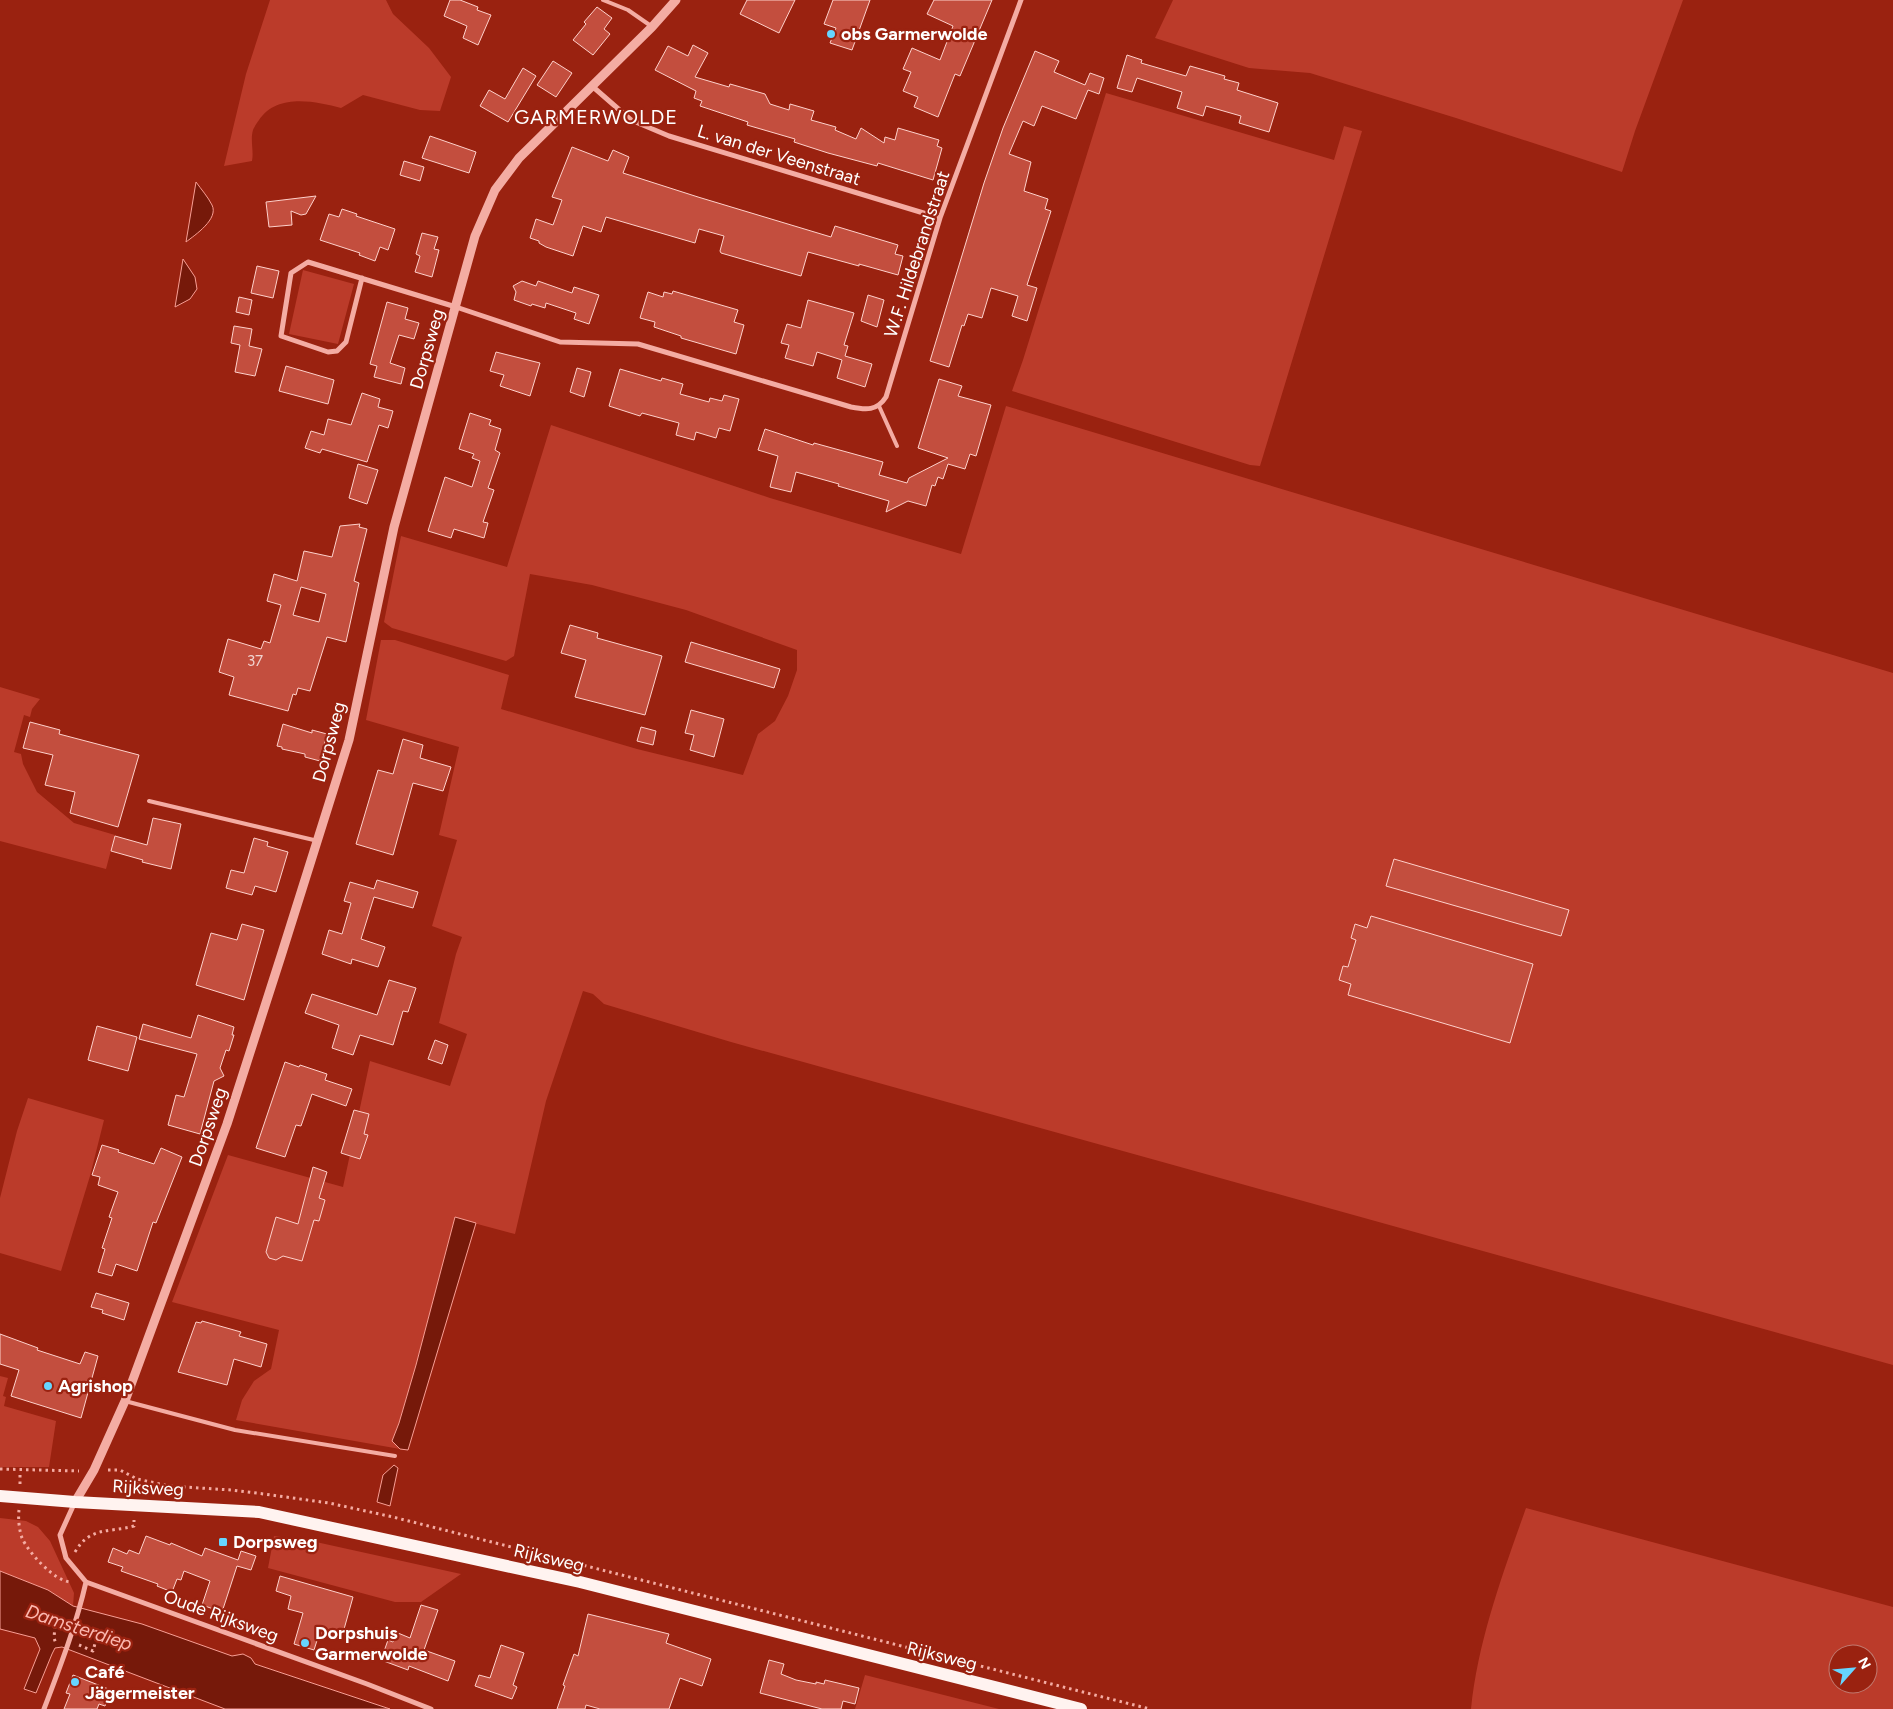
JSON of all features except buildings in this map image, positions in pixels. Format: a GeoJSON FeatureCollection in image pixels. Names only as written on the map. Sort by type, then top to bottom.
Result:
{"type":"FeatureCollection","features":[{"type":"Feature","properties":{"kind":"main road","name":"Rijksweg"},"geometry":{"type":"LineString","coordinates":[[0,1496],[259,1512],[580,1582],[1081,1709]]}},
{"type":"Feature","properties":{"kind":"street","name":"Dorpsweg"},"geometry":{"type":"LineString","coordinates":[[75,1502],[94,1470],[126,1401],[227,1124],[318,841],[349,740],[394,527],[475,236],[495,190],[519,158],[652,27],[676,0]]}},
{"type":"Feature","properties":{"kind":"street","name":"W.F. Hildebrandstraat"},"geometry":{"type":"LineString","coordinates":[[879,406],[886,397],[940,218],[1021,0]]}},
{"type":"Feature","properties":{"kind":"street","name":"L. van der Veenstraat"},"geometry":{"type":"LineString","coordinates":[[592,86],[631,120],[669,136],[940,218]]}},
{"type":"Feature","properties":{"kind":"street"},"geometry":{"type":"LineString","coordinates":[[362,278],[346,342],[337,351],[328,352],[281,336],[291,273],[308,262],[362,278],[456,307],[560,342],[638,344],[863,410],[879,406]]}},
{"type":"Feature","properties":{"kind":"street"},"geometry":{"type":"LineString","coordinates":[[44,1709],[67,1650],[81,1606],[86,1582],[66,1558],[60,1535],[75,1502]]}},
{"type":"Feature","properties":{"kind":"street","name":"Oude Rijksweg"},"geometry":{"type":"LineString","coordinates":[[86,1582],[431,1709]]}},
{"type":"Feature","properties":{"kind":"lane"},"geometry":{"type":"LineString","coordinates":[[603,0],[628,10],[652,27]]}},
{"type":"Feature","properties":{"kind":"lane"},"geometry":{"type":"LineString","coordinates":[[879,406],[897,446]]}},
{"type":"Feature","properties":{"kind":"lane"},"geometry":{"type":"LineString","coordinates":[[149,801],[318,841]]}},
{"type":"Feature","properties":{"kind":"lane"},"geometry":{"type":"LineString","coordinates":[[126,1401],[234,1430],[395,1456]]}},
{"type":"Feature","properties":{"kind":"path"},"geometry":{"type":"LineString","coordinates":[[0,1469],[20,1471],[120,1470],[136,1479],[158,1484]]}},
{"type":"Feature","properties":{"kind":"path"},"geometry":{"type":"LineString","coordinates":[[20,1471],[18,1520],[22,1538],[37,1559],[49,1571],[67,1582],[86,1582]]}},
{"type":"Feature","properties":{"kind":"path"},"geometry":{"type":"LineString","coordinates":[[74,1555],[81,1543],[96,1533],[134,1526],[136,1479]]}},
{"type":"Feature","properties":{"kind":"path"},"geometry":{"type":"LineString","coordinates":[[55,1626],[54,1638],[59,1649]]}},
{"type":"Feature","properties":{"kind":"path"},"geometry":{"type":"LineString","coordinates":[[74,1650],[76,1644],[93,1651],[96,1640]]}},
{"type":"Feature","properties":{"kind":"shaded area"},"geometry":{"type":"Polygon","coordinates":[[[270,0],[386,0],[393,14],[429,48],[451,77],[440,111],[420,110],[363,95],[341,108],[320,103],[286,102],[267,111],[255,126],[252,138],[252,161],[224,166],[246,74],[270,0]]]}},
{"type":"Feature","properties":{"kind":"shaded area"},"geometry":{"type":"Polygon","coordinates":[[[1173,0],[1683,0],[1622,172],[1310,73],[1249,68],[1155,38],[1173,0]]]}},
{"type":"Feature","properties":{"kind":"shaded area"},"geometry":{"type":"Polygon","coordinates":[[[1106,93],[1334,160],[1344,126],[1362,131],[1260,466],[1250,465],[1012,391],[1106,93]]]}},
{"type":"Feature","properties":{"kind":"shaded area"},"geometry":{"type":"Polygon","coordinates":[[[303,270],[354,284],[338,344],[289,334],[303,270]]]}},
{"type":"Feature","properties":{"kind":"shaded area"},"geometry":{"type":"Polygon","coordinates":[[[1006,406],[1893,673],[1893,1365],[731,1042],[604,1004],[593,994],[583,991],[546,1101],[515,1234],[455,1218],[416,1365],[392,1441],[400,1449],[236,1420],[242,1400],[254,1381],[271,1369],[279,1330],[172,1302],[228,1155],[343,1187],[370,1061],[450,1086],[467,1034],[439,1023],[462,937],[432,926],[457,840],[439,835],[459,747],[366,720],[381,640],[395,640],[509,675],[501,709],[637,749],[743,775],[758,734],[775,721],[788,696],[797,670],[797,650],[686,610],[592,585],[530,574],[514,656],[506,661],[392,628],[384,622],[401,536],[507,567],[551,425],[770,498],[961,554],[1006,406]]]}},
{"type":"Feature","properties":{"kind":"shaded area"},"geometry":{"type":"Polygon","coordinates":[[[0,687],[40,699],[32,709],[30,717],[24,715],[14,752],[21,754],[23,764],[37,792],[74,823],[115,835],[106,869],[0,841],[0,687]]]}},
{"type":"Feature","properties":{"kind":"shaded area"},"geometry":{"type":"Polygon","coordinates":[[[28,1098],[104,1120],[90,1176],[61,1271],[0,1253],[0,1198],[17,1131],[28,1098]]]}},
{"type":"Feature","properties":{"kind":"shaded area"},"geometry":{"type":"Polygon","coordinates":[[[0,1376],[8,1378],[3,1396],[6,1397],[4,1406],[56,1421],[49,1467],[0,1467],[0,1376]]]}},
{"type":"Feature","properties":{"kind":"shaded area"},"geometry":{"type":"Polygon","coordinates":[[[1526,1508],[1893,1607],[1893,1709],[1471,1709],[1479,1658],[1500,1582],[1526,1508]]]}},
{"type":"Feature","properties":{"kind":"shaded area"},"geometry":{"type":"Polygon","coordinates":[[[0,1518],[26,1521],[38,1527],[50,1541],[74,1593],[73,1606],[48,1590],[0,1571],[0,1518]]]}},
{"type":"Feature","properties":{"kind":"shaded area"},"geometry":{"type":"Polygon","coordinates":[[[274,1536],[316,1542],[461,1574],[421,1602],[395,1602],[268,1568],[274,1536]]]}},
{"type":"Feature","properties":{"kind":"shaded area"},"geometry":{"type":"Polygon","coordinates":[[[865,1675],[999,1709],[855,1709],[865,1675]]]}},
{"type":"Feature","properties":{"kind":"water"},"geometry":{"type":"Polygon","coordinates":[[[196,182],[212,205],[212,216],[200,231],[186,242],[196,182]]]}},
{"type":"Feature","properties":{"kind":"water"},"geometry":{"type":"Polygon","coordinates":[[[183,259],[195,277],[197,289],[190,299],[175,307],[183,259]]]}},
{"type":"Feature","properties":{"kind":"water"},"geometry":{"type":"Polygon","coordinates":[[[455,1217],[476,1223],[408,1450],[400,1449],[392,1441],[416,1365],[455,1217]]]}},
{"type":"Feature","properties":{"kind":"water"},"geometry":{"type":"Polygon","coordinates":[[[394,1465],[398,1468],[390,1506],[377,1502],[383,1475],[394,1465]]]}},
{"type":"Feature","properties":{"kind":"water","name":"Damsterdiep"},"geometry":{"type":"Polygon","coordinates":[[[0,1571],[48,1590],[73,1606],[142,1624],[232,1656],[243,1654],[251,1658],[255,1664],[390,1709],[225,1709],[62,1647],[55,1648],[36,1693],[24,1689],[40,1649],[35,1638],[0,1629],[0,1571]]]}},
{"type":"Feature","properties":{"kind":"place","name":"obs Garmerwolde"},"geometry":{"type":"Point","coordinates":[831,34]}},
{"type":"Feature","properties":{"kind":"place","name":"Agrishop"},"geometry":{"type":"Point","coordinates":[48,1386]}},
{"type":"Feature","properties":{"kind":"place","name":"Dorpsweg"},"geometry":{"type":"Point","coordinates":[223,1542]}},
{"type":"Feature","properties":{"kind":"place","name":"Dorpshuis Garmerwolde"},"geometry":{"type":"Point","coordinates":[305,1643]}},
{"type":"Feature","properties":{"kind":"place","name":"Café Jägermeister"},"geometry":{"type":"Point","coordinates":[75,1682]}},
{"type":"Feature","properties":{"kind":"district","name":"GARMERWOLDE"},"geometry":{"type":"Point","coordinates":[596,117]}}]}
